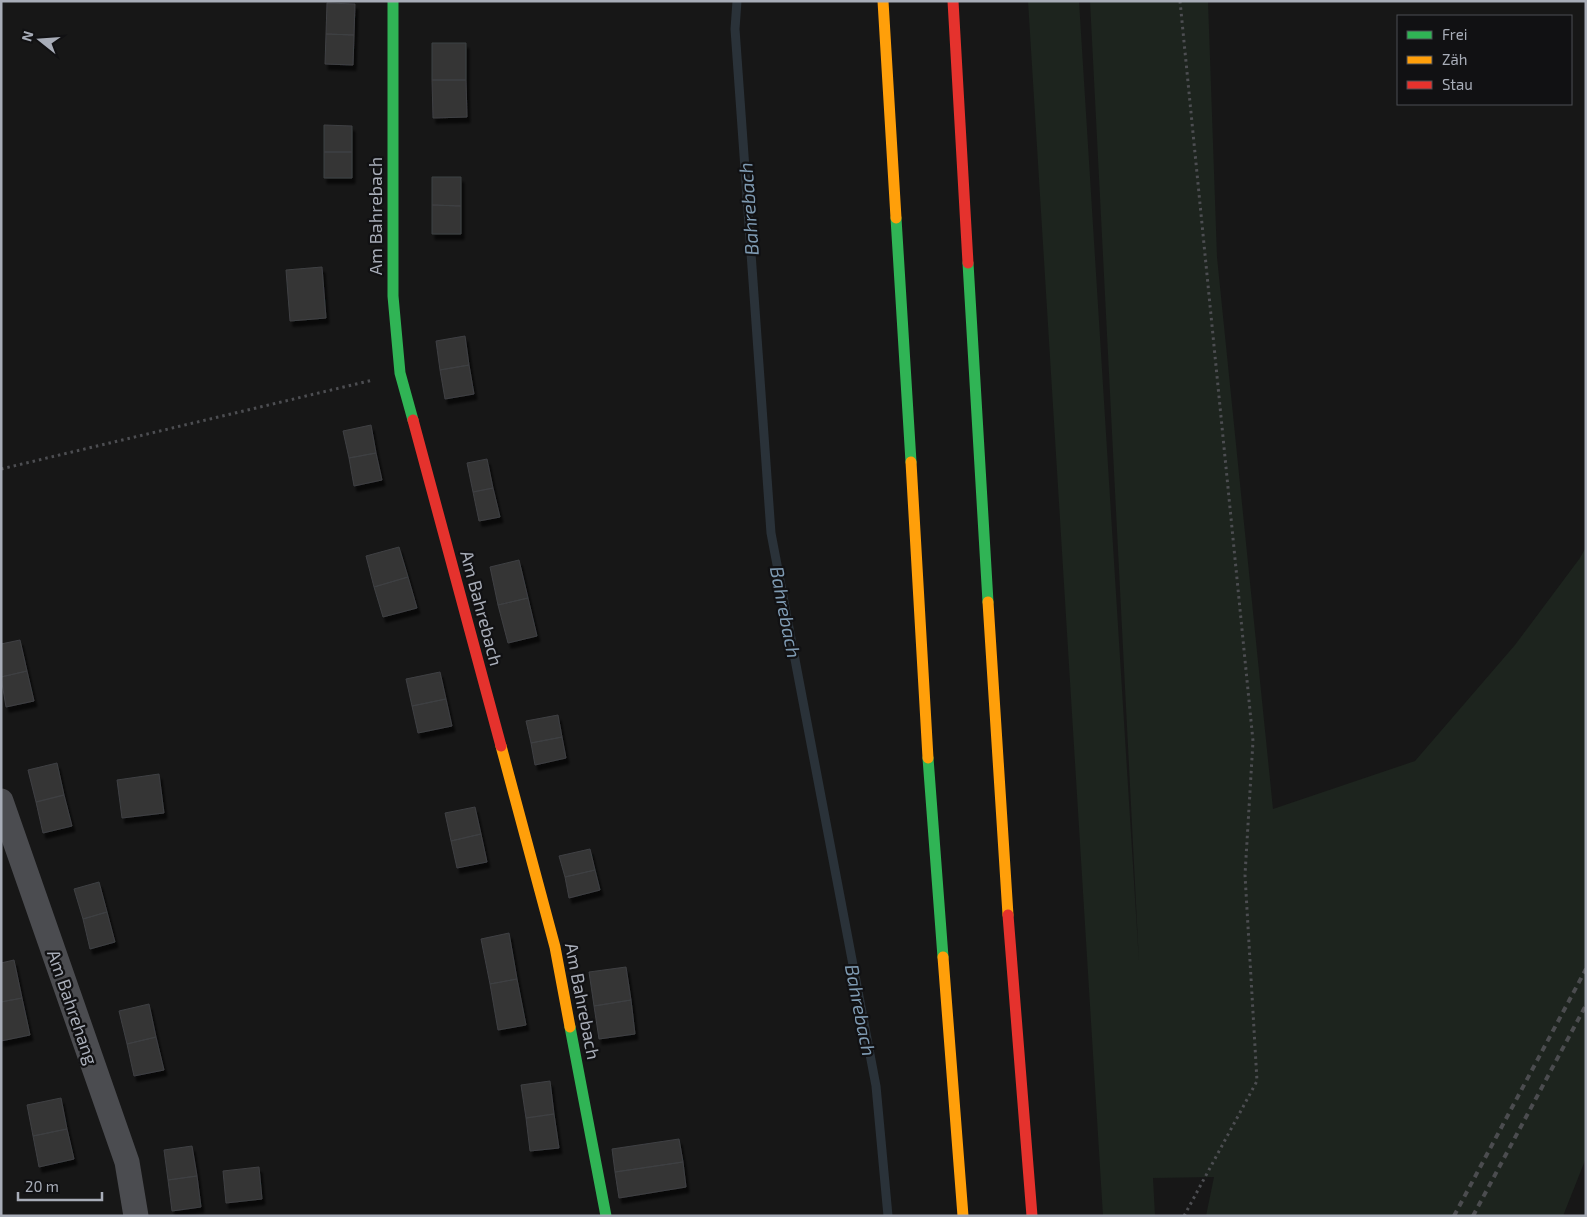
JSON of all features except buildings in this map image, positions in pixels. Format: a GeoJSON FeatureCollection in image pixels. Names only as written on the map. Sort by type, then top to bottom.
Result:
{"type":"FeatureCollection","features":[{"type":"Feature","properties":{"kind":"main road","name":"Am Bahrebach"},"geometry":{"type":"LineString","coordinates":[[393,1],[393,296],[400,373],[555,946],[606,1216]]}},
{"type":"Feature","properties":{"kind":"main road"},"geometry":{"type":"LineString","coordinates":[[883,1],[931,801],[963,1216]]}},
{"type":"Feature","properties":{"kind":"main road"},"geometry":{"type":"LineString","coordinates":[[953,1],[1001,827],[1032,1216]]}},
{"type":"Feature","properties":{"kind":"street","name":"Am Bahrehang"},"geometry":{"type":"LineString","coordinates":[[1,801],[127,1162],[136,1216]]}},
{"type":"Feature","properties":{"kind":"path"},"geometry":{"type":"LineString","coordinates":[[1180,1],[1253,741],[1245,875],[1257,1081],[1184,1216]]}},
{"type":"Feature","properties":{"kind":"path"},"geometry":{"type":"LineString","coordinates":[[1,469],[400,373]]}},
{"type":"Feature","properties":{"kind":"shaded area"},"geometry":{"type":"Polygon","coordinates":[[[1028,1],[1079,1],[1139,962],[1090,1],[1208,1],[1217,257],[1273,809],[1415,761],[1515,645],[1580,558],[1586,547],[1586,1158],[1563,1216],[1206,1216],[1214,1177],[1153,1178],[1155,1216],[1103,1216],[1028,1]]]}},
{"type":"Feature","properties":{"kind":"waterway","name":"Bahrebach"},"geometry":{"type":"LineString","coordinates":[[737,1],[735,29],[771,533],[876,1086],[888,1216]]}},
{"type":"Feature","properties":{"kind":"railway"},"geometry":{"type":"LineString","coordinates":[[1454,1216],[1586,969]]}},
{"type":"Feature","properties":{"kind":"railway"},"geometry":{"type":"LineString","coordinates":[[1473,1216],[1586,1005]]}},
{"type":"Feature","properties":{"kind":"traffic: fast"},"geometry":{"type":"LineString","coordinates":[[393,1],[393,296],[400,373],[413,420]]}},
{"type":"Feature","properties":{"kind":"traffic: fast"},"geometry":{"type":"LineString","coordinates":[[896,218],[911,462]]}},
{"type":"Feature","properties":{"kind":"traffic: fast"},"geometry":{"type":"LineString","coordinates":[[968,263],[988,602]]}},
{"type":"Feature","properties":{"kind":"traffic: fast"},"geometry":{"type":"LineString","coordinates":[[928,758],[943,957]]}},
{"type":"Feature","properties":{"kind":"traffic: fast"},"geometry":{"type":"LineString","coordinates":[[570,1027],[606,1216]]}},
{"type":"Feature","properties":{"kind":"traffic: slow"},"geometry":{"type":"LineString","coordinates":[[883,1],[896,218]]}},
{"type":"Feature","properties":{"kind":"traffic: slow"},"geometry":{"type":"LineString","coordinates":[[911,462],[928,758]]}},
{"type":"Feature","properties":{"kind":"traffic: slow"},"geometry":{"type":"LineString","coordinates":[[988,602],[1008,915]]}},
{"type":"Feature","properties":{"kind":"traffic: slow"},"geometry":{"type":"LineString","coordinates":[[501,746],[555,947],[570,1027]]}},
{"type":"Feature","properties":{"kind":"traffic: slow"},"geometry":{"type":"LineString","coordinates":[[943,957],[963,1216]]}},
{"type":"Feature","properties":{"kind":"traffic: jam"},"geometry":{"type":"LineString","coordinates":[[953,1],[968,263]]}},
{"type":"Feature","properties":{"kind":"traffic: jam"},"geometry":{"type":"LineString","coordinates":[[413,420],[501,746]]}},
{"type":"Feature","properties":{"kind":"traffic: jam"},"geometry":{"type":"LineString","coordinates":[[1008,915],[1032,1216]]}}]}
